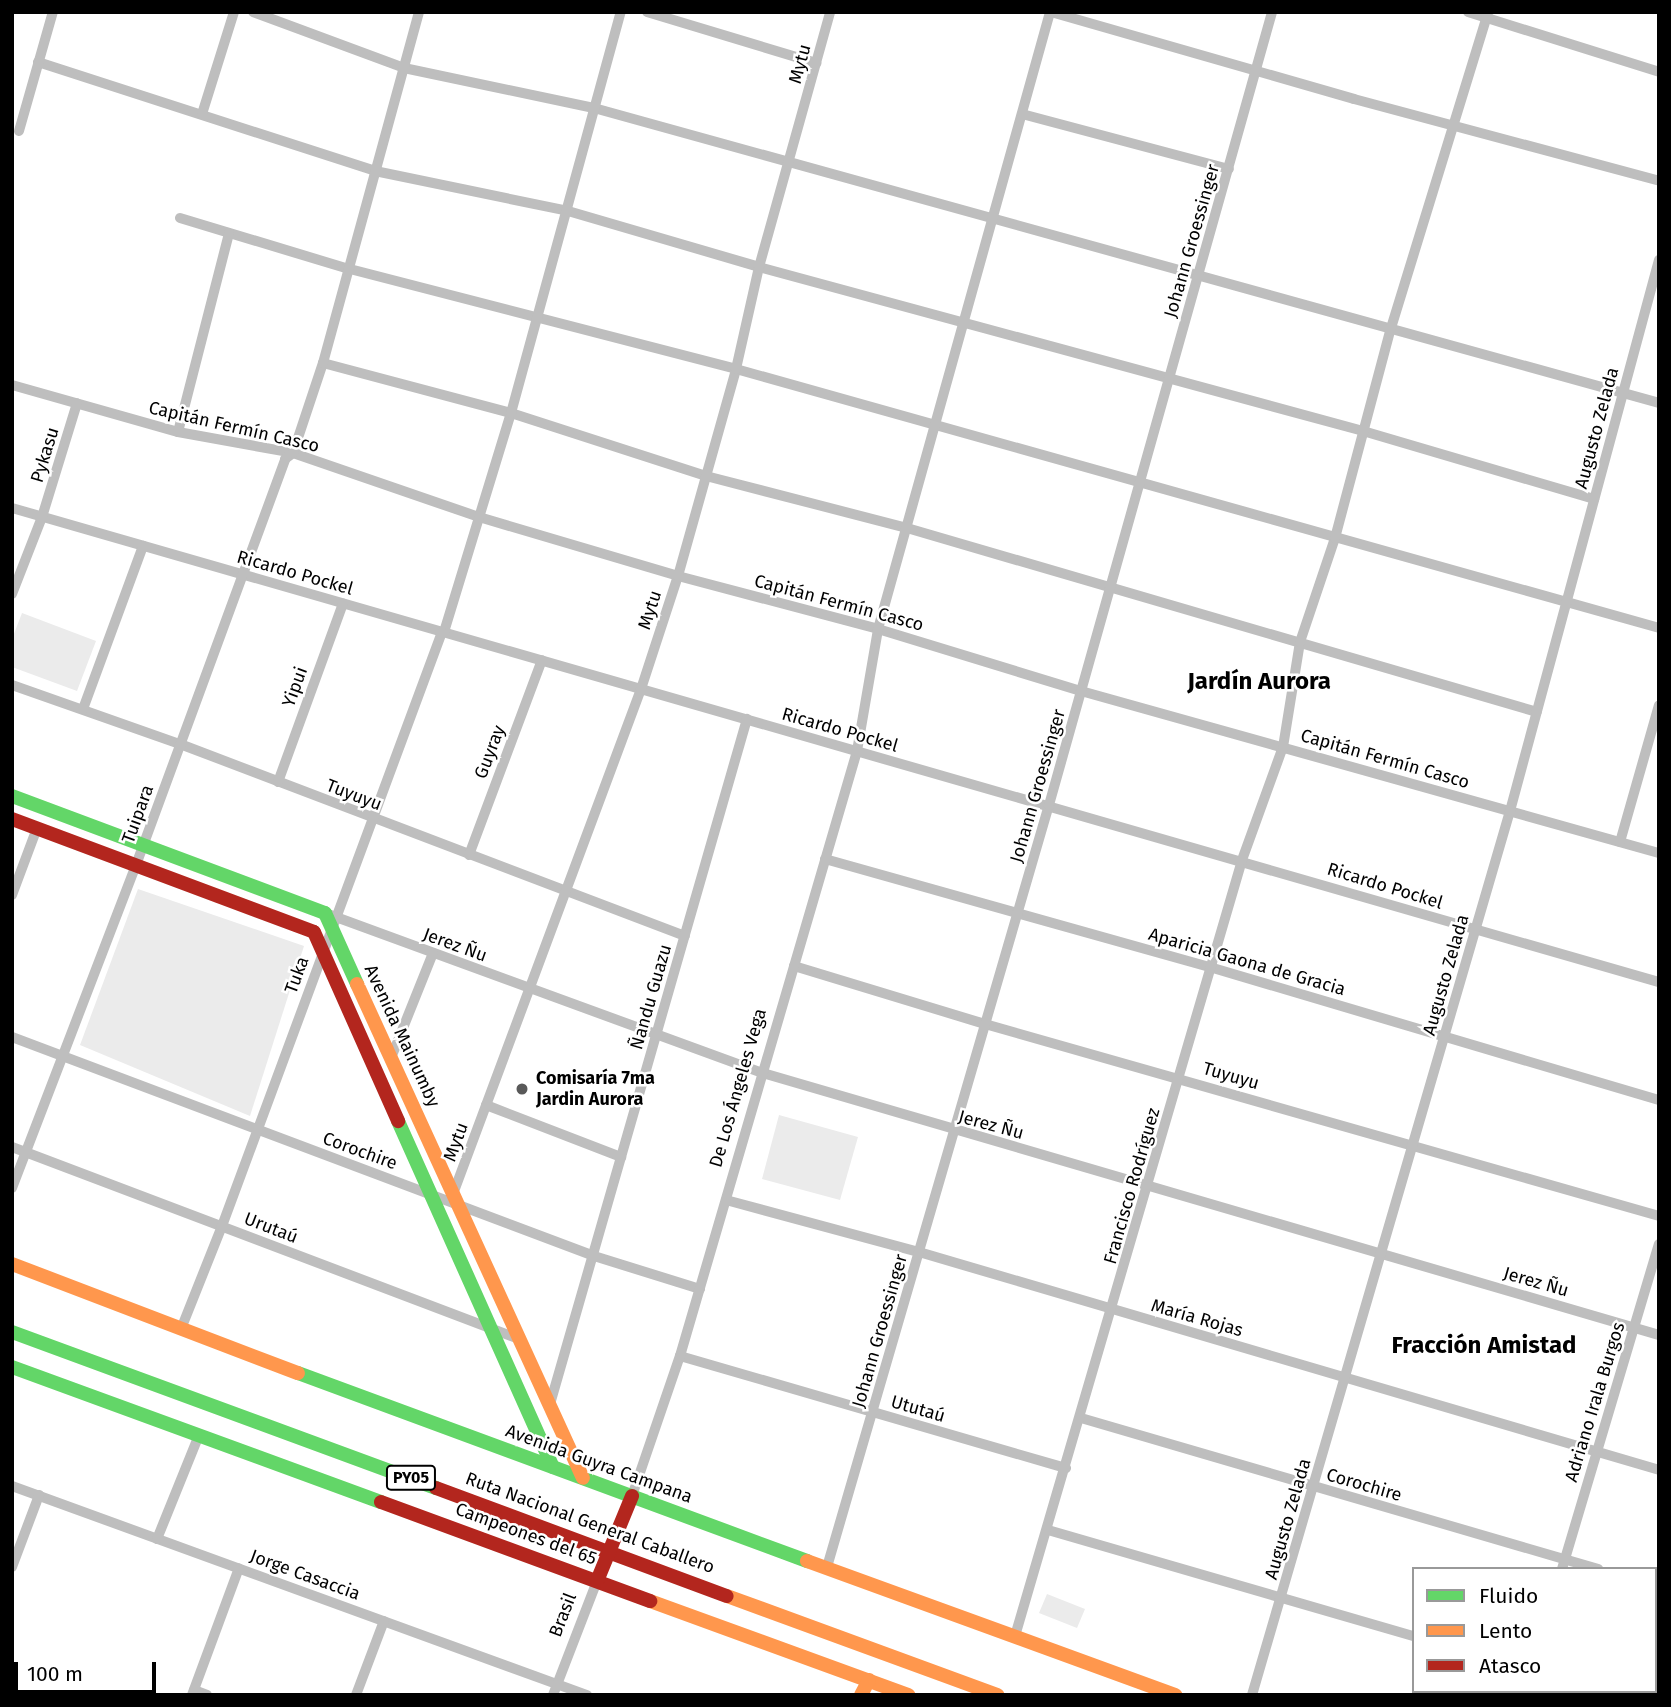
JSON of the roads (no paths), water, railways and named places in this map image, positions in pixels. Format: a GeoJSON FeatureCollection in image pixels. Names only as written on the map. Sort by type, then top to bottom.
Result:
{"type":"FeatureCollection","features":[{"type":"Feature","properties":{"kind":"main road"},"geometry":{"type":"LineString","coordinates":[[12,796],[144,843],[331,920]]}},
{"type":"Feature","properties":{"kind":"main road","name":"Avenida Mainumby"},"geometry":{"type":"LineString","coordinates":[[12,819],[314,932],[553,1467]]}},
{"type":"Feature","properties":{"kind":"main road","name":"Avenida Mainumby"},"geometry":{"type":"LineString","coordinates":[[331,920],[454,1199],[583,1478]]}},
{"type":"Feature","properties":{"kind":"main road","name":"Avenida Guyra Campana"},"geometry":{"type":"LineString","coordinates":[[12,1264],[553,1467],[1175,1695]]}},
{"type":"Feature","properties":{"kind":"main road","name":"Ruta Nacional General Caballero"},"geometry":{"type":"LineString","coordinates":[[12,1332],[997,1695]]}},
{"type":"Feature","properties":{"kind":"main road","name":"Campeones del 65"},"geometry":{"type":"LineString","coordinates":[[12,1367],[903,1694]]}},
{"type":"Feature","properties":{"kind":"main road","name":"De Los Ángeles Vega"},"geometry":{"type":"LineString","coordinates":[[611,1551],[632,1496]]}},
{"type":"Feature","properties":{"kind":"main road","name":"Brasil"},"geometry":{"type":"LineString","coordinates":[[597,1581],[611,1551]]}},
{"type":"Feature","properties":{"kind":"main road"},"geometry":{"type":"LineString","coordinates":[[861,1695],[869,1680]]}},
{"type":"Feature","properties":{"kind":"street"},"geometry":{"type":"LineString","coordinates":[[19,131],[52,12]]}},
{"type":"Feature","properties":{"kind":"street"},"geometry":{"type":"LineString","coordinates":[[202,114],[234,12]]}},
{"type":"Feature","properties":{"kind":"street"},"geometry":{"type":"LineString","coordinates":[[253,12],[404,68],[594,108],[1659,403]]}},
{"type":"Feature","properties":{"kind":"street","name":"Tuipara"},"geometry":{"type":"LineString","coordinates":[[12,1188],[144,843],[285,459],[293,453],[323,363],[346,268],[419,12]]}},
{"type":"Feature","properties":{"kind":"street","name":"Tuka"},"geometry":{"type":"LineString","coordinates":[[181,1329],[323,952],[331,920],[373,819],[443,632],[512,413],[621,12]]}},
{"type":"Feature","properties":{"kind":"street"},"geometry":{"type":"LineString","coordinates":[[647,12],[816,63]]}},
{"type":"Feature","properties":{"kind":"street","name":"Mytu"},"geometry":{"type":"LineString","coordinates":[[454,1199],[486,1105],[641,689],[678,576],[736,369],[759,267],[790,164],[830,12]]}},
{"type":"Feature","properties":{"kind":"street"},"geometry":{"type":"LineString","coordinates":[[1050,12],[1659,181]]}},
{"type":"Feature","properties":{"kind":"street","name":"De Los Ángeles Vega"},"geometry":{"type":"LineString","coordinates":[[632,1496],[680,1356],[857,751],[878,629],[1050,12]]}},
{"type":"Feature","properties":{"kind":"street","name":"Johann Groessinger"},"geometry":{"type":"LineString","coordinates":[[827,1567],[1049,805],[1272,12]]}},
{"type":"Feature","properties":{"kind":"street"},"geometry":{"type":"LineString","coordinates":[[1468,12],[1487,15],[1659,72]]}},
{"type":"Feature","properties":{"kind":"street","name":"Francisco Rodríguez"},"geometry":{"type":"LineString","coordinates":[[1015,1636],[1213,968],[1242,860],[1283,747],[1300,642],[1335,538],[1391,328],[1487,15]]}},
{"type":"Feature","properties":{"kind":"street"},"geometry":{"type":"LineString","coordinates":[[38,62],[375,171],[569,211],[759,267],[1363,431],[1594,499]]}},
{"type":"Feature","properties":{"kind":"street"},"geometry":{"type":"LineString","coordinates":[[1022,114],[1229,169]]}},
{"type":"Feature","properties":{"kind":"street"},"geometry":{"type":"LineString","coordinates":[[180,218],[346,268],[736,369],[1140,485],[1659,628]]}},
{"type":"Feature","properties":{"kind":"street"},"geometry":{"type":"LineString","coordinates":[[178,432],[229,233]]}},
{"type":"Feature","properties":{"kind":"street","name":"Augusto Zelada"},"geometry":{"type":"LineString","coordinates":[[1252,1695],[1315,1487],[1380,1253],[1510,811],[1659,260]]}},
{"type":"Feature","properties":{"kind":"street"},"geometry":{"type":"LineString","coordinates":[[323,363],[512,413],[706,476],[907,528],[1537,712]]}},
{"type":"Feature","properties":{"kind":"street","name":"Capitán Fermín Casco"},"geometry":{"type":"LineString","coordinates":[[12,385],[178,432],[293,453],[479,517],[678,576],[878,629],[1081,691],[1659,853]]}},
{"type":"Feature","properties":{"kind":"street","name":"Pykasu"},"geometry":{"type":"LineString","coordinates":[[12,594],[42,517],[77,403]]}},
{"type":"Feature","properties":{"kind":"street","name":"Ricardo Pockel"},"geometry":{"type":"LineString","coordinates":[[12,508],[1659,982]]}},
{"type":"Feature","properties":{"kind":"street"},"geometry":{"type":"LineString","coordinates":[[83,709],[143,546]]}},
{"type":"Feature","properties":{"kind":"street","name":"Yipui"},"geometry":{"type":"LineString","coordinates":[[278,782],[343,603]]}},
{"type":"Feature","properties":{"kind":"street","name":"Guyray"},"geometry":{"type":"LineString","coordinates":[[468,855],[542,660]]}},
{"type":"Feature","properties":{"kind":"street","name":"Tuyuyu"},"geometry":{"type":"LineString","coordinates":[[12,685],[180,744],[685,936]]}},
{"type":"Feature","properties":{"kind":"street"},"geometry":{"type":"LineString","coordinates":[[1620,842],[1659,705]]}},
{"type":"Feature","properties":{"kind":"street","name":"Ñandu Guazu"},"geometry":{"type":"LineString","coordinates":[[549,1405],[747,719]]}},
{"type":"Feature","properties":{"kind":"street"},"geometry":{"type":"LineString","coordinates":[[12,895],[37,828]]}},
{"type":"Feature","properties":{"kind":"street","name":"Aparicia Gaona de Gracia"},"geometry":{"type":"LineString","coordinates":[[825,859],[1213,968],[1659,1100]]}},
{"type":"Feature","properties":{"kind":"street","name":"Jerez Ñu"},"geometry":{"type":"LineString","coordinates":[[331,920],[433,953],[763,1073],[953,1131],[1149,1185],[1659,1335]]}},
{"type":"Feature","properties":{"kind":"street"},"geometry":{"type":"LineString","coordinates":[[391,1058],[433,953]]}},
{"type":"Feature","properties":{"kind":"street","name":"Tuyuyu"},"geometry":{"type":"LineString","coordinates":[[794,966],[985,1024],[1659,1216]]}},
{"type":"Feature","properties":{"kind":"street","name":"Corochire"},"geometry":{"type":"LineString","coordinates":[[12,1037],[257,1130],[429,1193],[454,1199],[594,1256],[700,1289]]}},
{"type":"Feature","properties":{"kind":"street"},"geometry":{"type":"LineString","coordinates":[[486,1105],[621,1157]]}},
{"type":"Feature","properties":{"kind":"street","name":"Urutaú"},"geometry":{"type":"LineString","coordinates":[[12,1147],[519,1339]]}},
{"type":"Feature","properties":{"kind":"street","name":"María Rojas"},"geometry":{"type":"LineString","coordinates":[[726,1200],[919,1252],[1659,1470]]}},
{"type":"Feature","properties":{"kind":"street","name":"Adriano Irala Burgos"},"geometry":{"type":"LineString","coordinates":[[1563,1564],[1659,1244]]}},
{"type":"Feature","properties":{"kind":"street","name":"Ututaú"},"geometry":{"type":"LineString","coordinates":[[680,1356],[1066,1468]]}},
{"type":"Feature","properties":{"kind":"street","name":"Corochire"},"geometry":{"type":"LineString","coordinates":[[1081,1418],[1563,1564],[1584,1567]]}},
{"type":"Feature","properties":{"kind":"street"},"geometry":{"type":"LineString","coordinates":[[157,1539],[199,1435]]}},
{"type":"Feature","properties":{"kind":"street","name":"Jorge Casaccia"},"geometry":{"type":"LineString","coordinates":[[12,1486],[587,1695]]}},
{"type":"Feature","properties":{"kind":"street"},"geometry":{"type":"LineString","coordinates":[[12,1567],[40,1496]]}},
{"type":"Feature","properties":{"kind":"street"},"geometry":{"type":"LineString","coordinates":[[1048,1530],[1412,1635]]}},
{"type":"Feature","properties":{"kind":"street"},"geometry":{"type":"LineString","coordinates":[[207,1695],[193,1692],[239,1568]]}},
{"type":"Feature","properties":{"kind":"street","name":"Brasil"},"geometry":{"type":"LineString","coordinates":[[553,1695],[597,1581]]}},
{"type":"Feature","properties":{"kind":"street"},"geometry":{"type":"LineString","coordinates":[[356,1695],[384,1621]]}},
{"type":"Feature","properties":{"kind":"place","name":"Comisaría 7ma Jardin Aurora"},"geometry":{"type":"Point","coordinates":[522,1089]}},
{"type":"Feature","properties":{"kind":"district","name":"Jardín Aurora"},"geometry":{"type":"Point","coordinates":[1259,682]}},
{"type":"Feature","properties":{"kind":"district","name":"Fracción Amistad"},"geometry":{"type":"Point","coordinates":[1484,1346]}}]}
